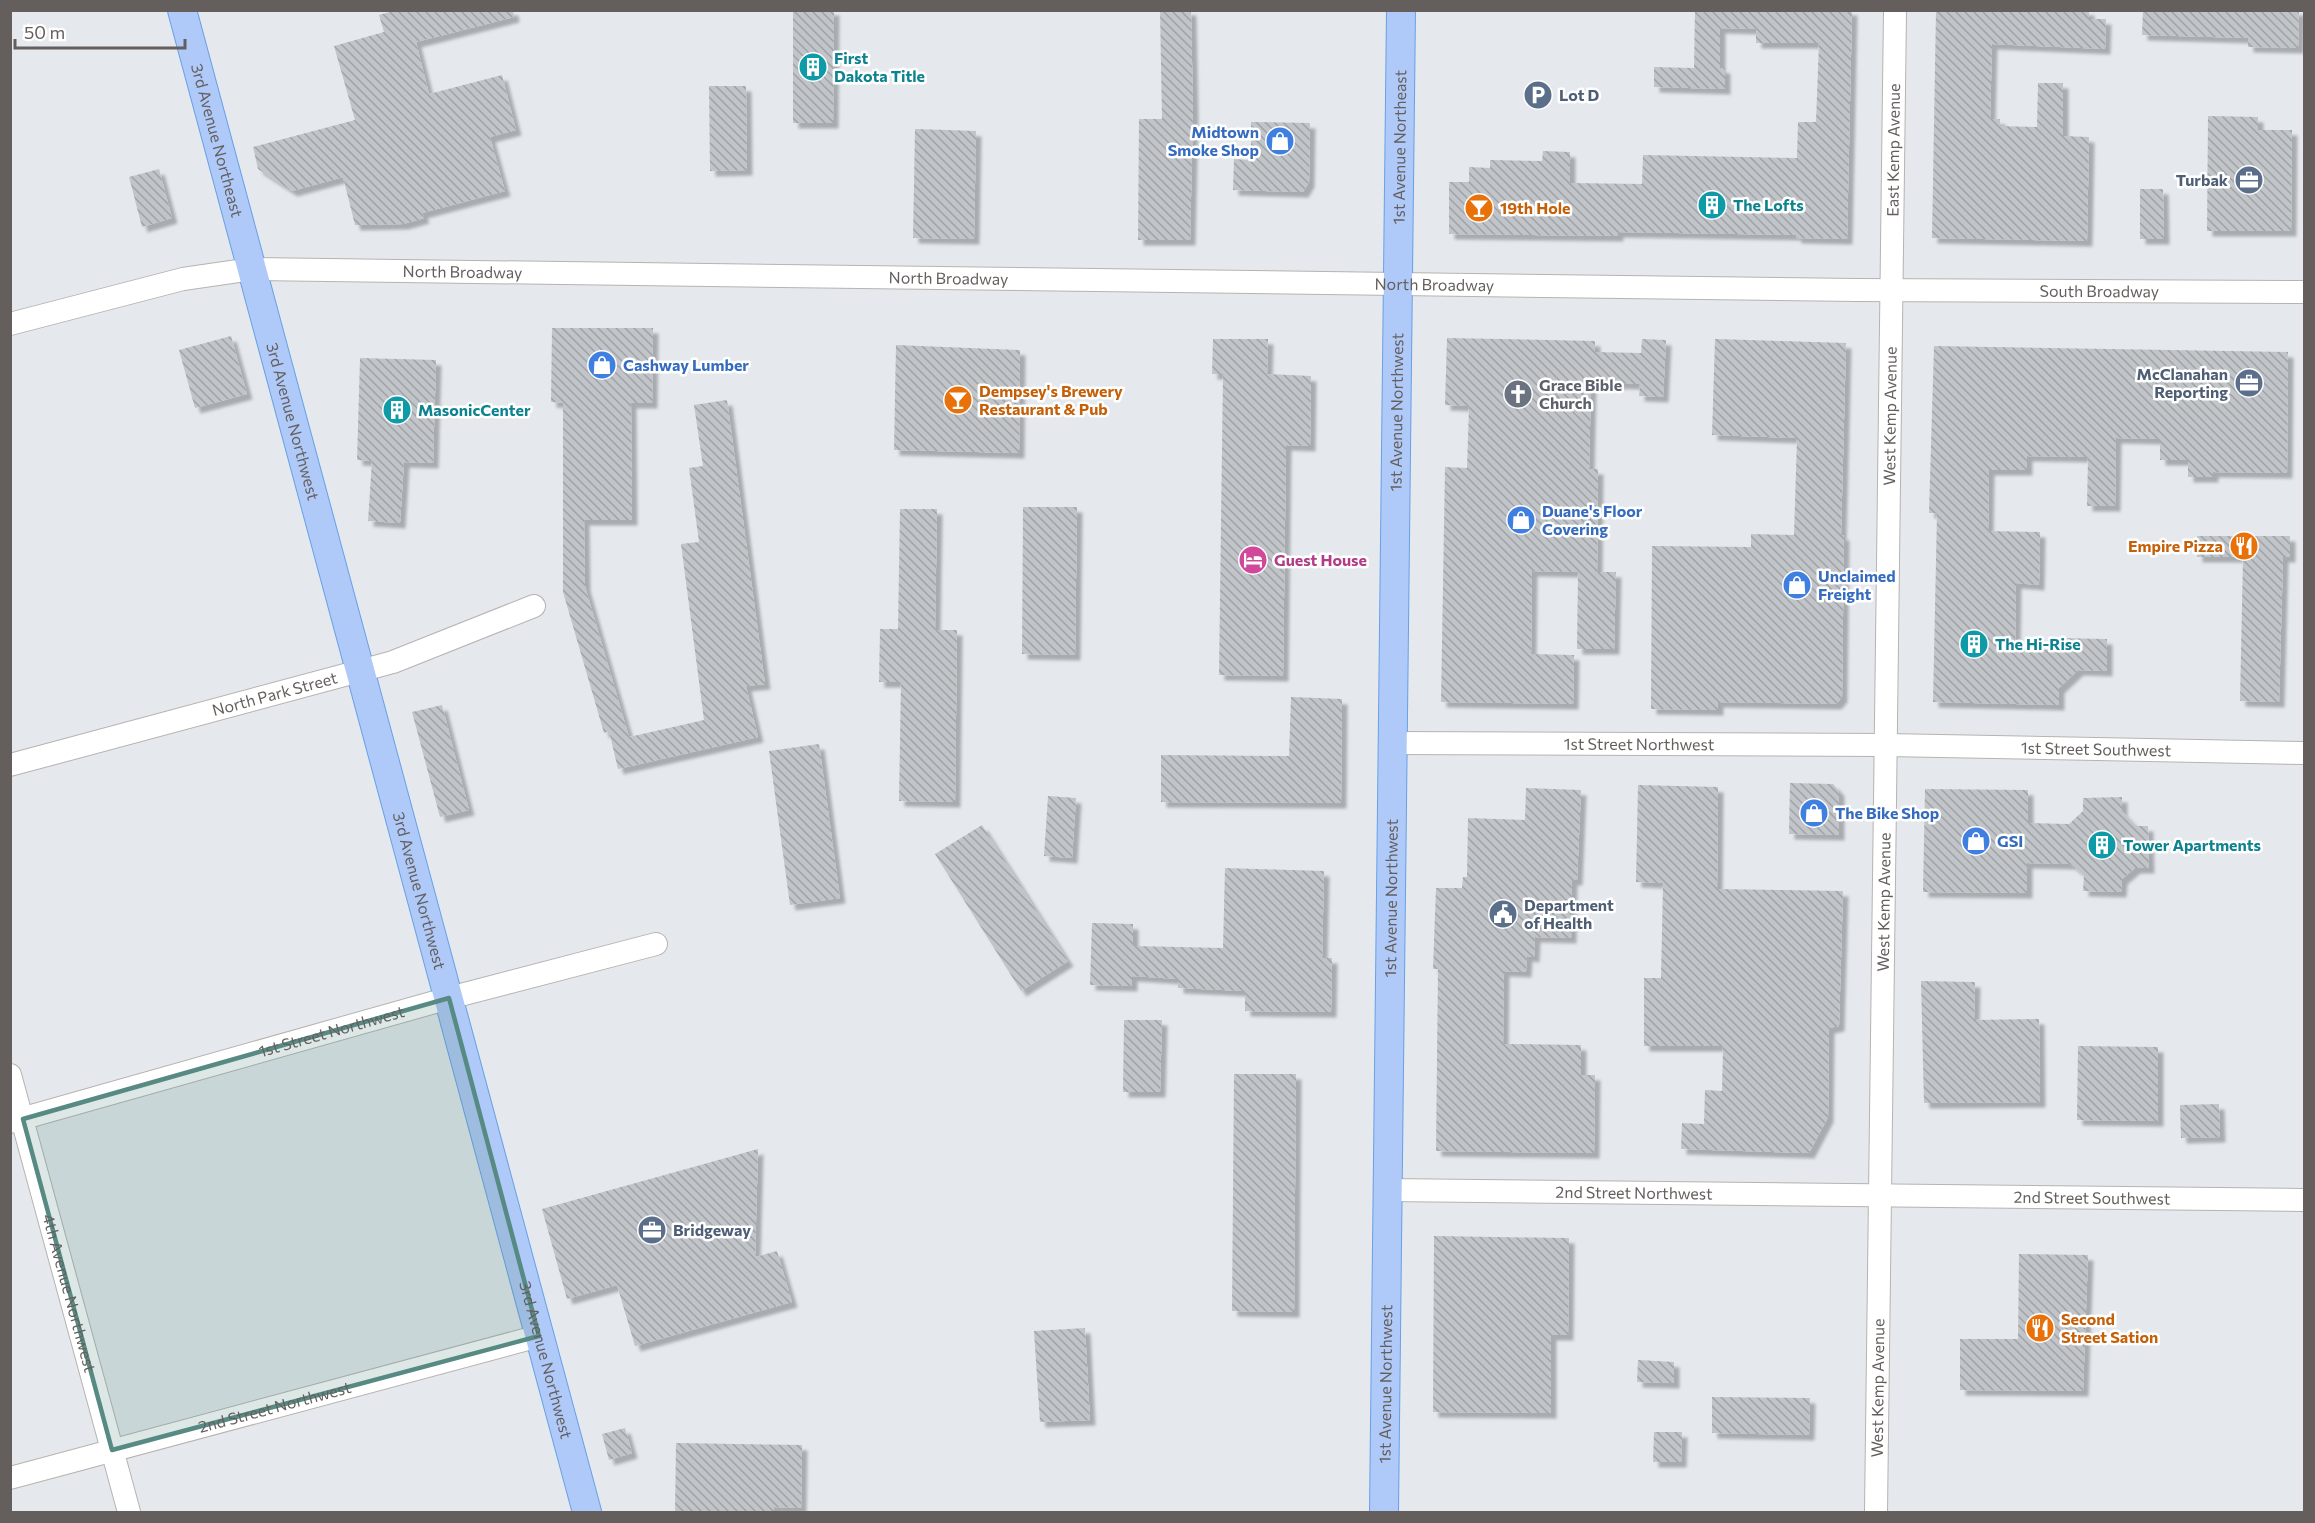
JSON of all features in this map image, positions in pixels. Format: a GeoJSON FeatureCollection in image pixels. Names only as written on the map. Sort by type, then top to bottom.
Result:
{"type":"FeatureCollection","features":[{"type":"Feature","properties":{"kind":"main road","name":"3rd Avenue Northeast"},"geometry":{"type":"LineString","coordinates":[[182,10],[252,269]]}},
{"type":"Feature","properties":{"kind":"main road","name":"1st Avenue Northeast"},"geometry":{"type":"LineString","coordinates":[[1396,284],[1401,10]]}},
{"type":"Feature","properties":{"kind":"main road","name":"3rd Avenue Northwest"},"geometry":{"type":"LineString","coordinates":[[252,269],[587,1512]]}},
{"type":"Feature","properties":{"kind":"main road","name":"1st Avenue Northwest"},"geometry":{"type":"LineString","coordinates":[[1384,1512],[1396,284]]}},
{"type":"Feature","properties":{"kind":"street","name":"East Kemp Avenue"},"geometry":{"type":"LineString","coordinates":[[1892,291],[1895,10]]}},
{"type":"Feature","properties":{"kind":"street","name":"North Broadway"},"geometry":{"type":"LineString","coordinates":[[10,324],[183,279],[252,269],[1892,291]]}},
{"type":"Feature","properties":{"kind":"street","name":"South Broadway"},"geometry":{"type":"LineString","coordinates":[[1892,291],[2304,292]]}},
{"type":"Feature","properties":{"kind":"street","name":"West Kemp Avenue"},"geometry":{"type":"LineString","coordinates":[[1876,1512],[1892,291]]}},
{"type":"Feature","properties":{"kind":"street","name":"North Park Street"},"geometry":{"type":"LineString","coordinates":[[10,765],[360,671],[427,650],[534,606]]}},
{"type":"Feature","properties":{"kind":"street","name":"1st Street Northwest"},"geometry":{"type":"LineString","coordinates":[[1391,743],[1886,745]]}},
{"type":"Feature","properties":{"kind":"street","name":"1st Street Southwest"},"geometry":{"type":"LineString","coordinates":[[1886,745],[2304,753]]}},
{"type":"Feature","properties":{"kind":"street","name":"1st Street Northwest"},"geometry":{"type":"LineString","coordinates":[[17,1120],[449,998],[656,944]]}},
{"type":"Feature","properties":{"kind":"street","name":"4th Avenue Northwest"},"geometry":{"type":"LineString","coordinates":[[10,1075],[17,1120],[129,1512]]}},
{"type":"Feature","properties":{"kind":"street","name":"2nd Street Northwest"},"geometry":{"type":"LineString","coordinates":[[1386,1190],[1881,1194]]}},
{"type":"Feature","properties":{"kind":"street","name":"2nd Street Southwest"},"geometry":{"type":"LineString","coordinates":[[1881,1194],[2304,1200]]}},
{"type":"Feature","properties":{"kind":"street","name":"2nd Street Northwest"},"geometry":{"type":"LineString","coordinates":[[10,1478],[540,1336]]}},
{"type":"Feature","properties":{"kind":"highlighted area"},"geometry":{"type":"Polygon","coordinates":[[[449,998],[539,1336],[112,1450],[23,1119],[449,998]]]}},
{"type":"Feature","properties":{"kind":"building"},"geometry":{"type":"Polygon","coordinates":[[[397,10],[513,10],[514,17],[416,42],[429,94],[502,75],[516,130],[490,137],[505,191],[422,213],[424,218],[403,224],[355,225],[343,177],[292,191],[258,169],[253,147],[355,120],[334,46],[384,32],[379,15],[397,10]]]}},
{"type":"Feature","properties":{"kind":"building","name":"First Dakota Title"},"geometry":{"type":"Polygon","coordinates":[[[793,10],[834,10],[833,123],[793,123],[793,10]]]}},
{"type":"Feature","properties":{"kind":"building"},"geometry":{"type":"Polygon","coordinates":[[[1160,10],[1191,10],[1193,112],[1190,240],[1138,240],[1139,119],[1162,119],[1160,10]]]}},
{"type":"Feature","properties":{"kind":"building"},"geometry":{"type":"Polygon","coordinates":[[[1695,10],[1852,10],[1847,239],[1796,238],[1796,235],[1618,232],[1618,236],[1449,234],[1449,182],[1469,182],[1469,167],[1490,168],[1490,160],[1542,161],[1543,151],[1570,152],[1570,183],[1642,184],[1643,155],[1797,158],[1798,122],[1816,122],[1819,43],[1756,43],[1756,29],[1720,28],[1720,68],[1725,68],[1725,89],[1654,87],[1654,67],[1694,68],[1695,10]]]}},
{"type":"Feature","properties":{"kind":"building"},"geometry":{"type":"Polygon","coordinates":[[[1936,10],[2089,10],[2089,19],[2106,19],[2105,49],[1992,44],[1990,119],[2000,119],[2000,126],[2037,127],[2038,83],[2063,83],[2063,136],[2089,137],[2087,241],[1932,238],[1936,10]]]}},
{"type":"Feature","properties":{"kind":"building"},"geometry":{"type":"Polygon","coordinates":[[[2143,10],[2299,10],[2298,48],[2248,47],[2248,38],[2142,35],[2143,10]]]}},
{"type":"Feature","properties":{"kind":"building"},"geometry":{"type":"Polygon","coordinates":[[[709,86],[746,86],[747,170],[710,171],[709,86]]]}},
{"type":"Feature","properties":{"kind":"building","name":"Turbak"},"geometry":{"type":"Polygon","coordinates":[[[2208,116],[2258,117],[2258,130],[2292,130],[2291,231],[2207,231],[2208,116]]]}},
{"type":"Feature","properties":{"kind":"building","name":"Midtown Smoke Shop"},"geometry":{"type":"Polygon","coordinates":[[[1251,122],[1310,123],[1309,182],[1303,192],[1233,190],[1234,159],[1251,160],[1251,122]]]}},
{"type":"Feature","properties":{"kind":"building"},"geometry":{"type":"Polygon","coordinates":[[[915,129],[976,131],[974,239],[913,238],[915,129]]]}},
{"type":"Feature","properties":{"kind":"building"},"geometry":{"type":"Polygon","coordinates":[[[159,169],[172,218],[142,227],[129,177],[159,169]]]}},
{"type":"Feature","properties":{"kind":"building"},"geometry":{"type":"Polygon","coordinates":[[[2140,189],[2163,189],[2164,239],[2140,239],[2140,189]]]}},
{"type":"Feature","properties":{"kind":"building"},"geometry":{"type":"Polygon","coordinates":[[[552,328],[653,328],[652,403],[631,403],[632,520],[584,520],[585,586],[629,737],[704,720],[681,544],[699,542],[689,468],[703,466],[694,405],[727,400],[765,684],[746,686],[758,737],[618,769],[609,731],[604,733],[563,592],[563,403],[551,402],[552,328]]]}},
{"type":"Feature","properties":{"kind":"building"},"geometry":{"type":"Polygon","coordinates":[[[231,336],[247,394],[195,408],[179,350],[231,336]]]}},
{"type":"Feature","properties":{"kind":"building"},"geometry":{"type":"Polygon","coordinates":[[[1447,338],[1595,341],[1595,352],[1641,353],[1642,339],[1666,340],[1663,397],[1639,396],[1640,384],[1591,383],[1589,469],[1598,469],[1597,572],[1616,572],[1614,649],[1577,649],[1578,572],[1532,571],[1531,654],[1574,655],[1573,704],[1441,702],[1445,467],[1467,468],[1469,406],[1445,405],[1447,338]]]}},
{"type":"Feature","properties":{"kind":"building","name":"Guest House"},"geometry":{"type":"Polygon","coordinates":[[[1213,339],[1268,339],[1267,374],[1311,376],[1310,446],[1286,445],[1283,676],[1219,675],[1223,374],[1212,374],[1213,339]]]}},
{"type":"Feature","properties":{"kind":"building"},"geometry":{"type":"Polygon","coordinates":[[[1715,339],[1846,343],[1841,535],[1844,535],[1842,697],[1836,704],[1718,702],[1718,710],[1651,709],[1652,546],[1751,547],[1751,534],[1794,535],[1797,438],[1712,435],[1715,339]]]}},
{"type":"Feature","properties":{"kind":"building","name":"Dempsey's Brewery Restaurant & Pub"},"geometry":{"type":"Polygon","coordinates":[[[896,345],[1020,350],[1019,453],[894,450],[896,345]]]}},
{"type":"Feature","properties":{"kind":"building"},"geometry":{"type":"Polygon","coordinates":[[[1934,346],[2288,352],[2287,473],[2213,472],[2213,477],[2188,477],[2188,460],[2160,460],[2160,439],[2116,438],[2115,506],[2087,506],[2088,457],[2027,456],[2027,470],[1989,470],[1988,531],[2040,532],[2039,585],[2016,583],[2015,649],[2057,650],[2058,638],[2107,639],[2107,671],[2078,670],[2059,688],[2059,705],[1933,702],[1937,513],[1929,513],[1934,346]]]}},
{"type":"Feature","properties":{"kind":"building","name":"MasonicCenter"},"geometry":{"type":"Polygon","coordinates":[[[360,358],[436,360],[433,463],[404,462],[400,523],[368,521],[372,461],[357,460],[360,358]]]}},
{"type":"Feature","properties":{"kind":"building"},"geometry":{"type":"Polygon","coordinates":[[[1023,507],[1077,507],[1075,655],[1022,654],[1023,507]]]}},
{"type":"Feature","properties":{"kind":"building"},"geometry":{"type":"Polygon","coordinates":[[[900,509],[937,509],[935,630],[957,630],[955,802],[899,801],[901,682],[879,682],[880,629],[898,629],[900,509]]]}},
{"type":"Feature","properties":{"kind":"building"},"geometry":{"type":"Polygon","coordinates":[[[2197,536],[2290,536],[2290,557],[2283,557],[2279,702],[2240,701],[2243,557],[2197,557],[2197,536]]]}},
{"type":"Feature","properties":{"kind":"building"},"geometry":{"type":"Polygon","coordinates":[[[1291,697],[1342,699],[1341,803],[1161,802],[1161,755],[1289,756],[1291,697]]]}},
{"type":"Feature","properties":{"kind":"building"},"geometry":{"type":"Polygon","coordinates":[[[442,705],[469,810],[440,817],[412,712],[442,705]]]}},
{"type":"Feature","properties":{"kind":"building"},"geometry":{"type":"Polygon","coordinates":[[[819,744],[840,898],[790,905],[769,751],[819,744]]]}},
{"type":"Feature","properties":{"kind":"building","name":"The Bike Shop"},"geometry":{"type":"Polygon","coordinates":[[[1790,783],[1833,784],[1839,791],[1839,835],[1789,834],[1790,783]]]}},
{"type":"Feature","properties":{"kind":"building"},"geometry":{"type":"Polygon","coordinates":[[[1638,785],[1718,787],[1717,889],[1843,891],[1839,1026],[1829,1028],[1828,1117],[1809,1153],[1681,1149],[1682,1123],[1704,1124],[1705,1090],[1722,1091],[1723,1046],[1644,1046],[1644,978],[1661,978],[1663,883],[1636,882],[1638,785]]]}},
{"type":"Feature","properties":{"kind":"building"},"geometry":{"type":"Polygon","coordinates":[[[1526,788],[1581,790],[1577,880],[1572,880],[1571,938],[1535,937],[1534,957],[1527,956],[1526,972],[1504,971],[1503,1044],[1581,1045],[1581,1075],[1595,1075],[1594,1153],[1436,1151],[1438,969],[1433,969],[1436,888],[1462,888],[1463,877],[1467,877],[1468,818],[1525,820],[1526,788]]]}},
{"type":"Feature","properties":{"kind":"building"},"geometry":{"type":"Polygon","coordinates":[[[1925,789],[2028,790],[2028,823],[2069,824],[2083,811],[2083,798],[2122,797],[2122,811],[2136,826],[2148,826],[2149,868],[2135,868],[2122,879],[2121,892],[2083,891],[2084,875],[2070,864],[2027,863],[2027,893],[1923,892],[1925,789]]]}},
{"type":"Feature","properties":{"kind":"building"},"geometry":{"type":"Polygon","coordinates":[[[1048,796],[1076,798],[1072,858],[1044,856],[1048,796]]]}},
{"type":"Feature","properties":{"kind":"building"},"geometry":{"type":"Polygon","coordinates":[[[982,825],[1068,961],[1021,991],[935,854],[982,825]]]}},
{"type":"Feature","properties":{"kind":"building"},"geometry":{"type":"Polygon","coordinates":[[[1225,868],[1324,871],[1322,958],[1332,958],[1331,1012],[1245,1011],[1245,991],[1178,988],[1178,979],[1132,976],[1132,986],[1090,985],[1092,923],[1133,924],[1133,946],[1223,948],[1225,868]]]}},
{"type":"Feature","properties":{"kind":"building"},"geometry":{"type":"Polygon","coordinates":[[[1921,981],[1975,982],[1974,1020],[2039,1019],[2040,1102],[1924,1103],[1921,981]]]}},
{"type":"Feature","properties":{"kind":"building"},"geometry":{"type":"Polygon","coordinates":[[[1124,1020],[1162,1020],[1160,1092],[1123,1092],[1124,1020]]]}},
{"type":"Feature","properties":{"kind":"building"},"geometry":{"type":"Polygon","coordinates":[[[2078,1046],[2158,1047],[2158,1121],[2077,1120],[2078,1046]]]}},
{"type":"Feature","properties":{"kind":"building"},"geometry":{"type":"Polygon","coordinates":[[[1234,1074],[1296,1074],[1294,1312],[1232,1311],[1234,1074]]]}},
{"type":"Feature","properties":{"kind":"building"},"geometry":{"type":"Polygon","coordinates":[[[2219,1104],[2220,1137],[2181,1138],[2180,1105],[2219,1104]]]}},
{"type":"Feature","properties":{"kind":"building","name":"Bridgeway"},"geometry":{"type":"Polygon","coordinates":[[[758,1149],[755,1257],[777,1251],[792,1302],[635,1346],[617,1285],[567,1299],[542,1209],[758,1149]]]}},
{"type":"Feature","properties":{"kind":"building"},"geometry":{"type":"Polygon","coordinates":[[[1434,1236],[1569,1238],[1568,1335],[1551,1335],[1551,1413],[1433,1412],[1434,1236]]]}},
{"type":"Feature","properties":{"kind":"building","name":"Second Street Sation"},"geometry":{"type":"Polygon","coordinates":[[[2019,1254],[2088,1255],[2083,1391],[1960,1390],[1960,1339],[2018,1339],[2019,1254]]]}},
{"type":"Feature","properties":{"kind":"building"},"geometry":{"type":"Polygon","coordinates":[[[1085,1328],[1090,1420],[1040,1422],[1034,1331],[1085,1328]]]}},
{"type":"Feature","properties":{"kind":"building"},"geometry":{"type":"Polygon","coordinates":[[[1638,1360],[1674,1362],[1674,1383],[1637,1382],[1638,1360]]]}},
{"type":"Feature","properties":{"kind":"building"},"geometry":{"type":"Polygon","coordinates":[[[1712,1397],[1810,1398],[1809,1435],[1712,1433],[1712,1397]]]}},
{"type":"Feature","properties":{"kind":"building"},"geometry":{"type":"Polygon","coordinates":[[[625,1428],[632,1453],[609,1460],[602,1434],[625,1428]]]}},
{"type":"Feature","properties":{"kind":"building"},"geometry":{"type":"Polygon","coordinates":[[[1654,1432],[1682,1432],[1681,1462],[1653,1462],[1654,1432]]]}},
{"type":"Feature","properties":{"kind":"building"},"geometry":{"type":"Polygon","coordinates":[[[676,1443],[802,1445],[801,1508],[774,1507],[774,1512],[675,1512],[676,1443]]]}},
{"type":"Feature","properties":{"kind":"place","name":"First Dakota Title"},"geometry":{"type":"Point","coordinates":[813,67]}},
{"type":"Feature","properties":{"kind":"place","name":"Lot D"},"geometry":{"type":"Point","coordinates":[1538,95]}},
{"type":"Feature","properties":{"kind":"place","name":"Midtown Smoke Shop"},"geometry":{"type":"Point","coordinates":[1280,141]}},
{"type":"Feature","properties":{"kind":"place","name":"Turbak"},"geometry":{"type":"Point","coordinates":[2249,180]}},
{"type":"Feature","properties":{"kind":"place","name":"The Lofts"},"geometry":{"type":"Point","coordinates":[1712,205]}},
{"type":"Feature","properties":{"kind":"place","name":"19th Hole"},"geometry":{"type":"Point","coordinates":[1479,208]}},
{"type":"Feature","properties":{"kind":"place","name":"Cashway Lumber"},"geometry":{"type":"Point","coordinates":[602,365]}},
{"type":"Feature","properties":{"kind":"place","name":"McClanahan Reporting"},"geometry":{"type":"Point","coordinates":[2249,383]}},
{"type":"Feature","properties":{"kind":"place","name":"Grace Bible Church"},"geometry":{"type":"Point","coordinates":[1518,394]}},
{"type":"Feature","properties":{"kind":"place","name":"Dempsey's Brewery Restaurant & Pub"},"geometry":{"type":"Point","coordinates":[958,400]}},
{"type":"Feature","properties":{"kind":"place","name":"MasonicCenter"},"geometry":{"type":"Point","coordinates":[397,410]}},
{"type":"Feature","properties":{"kind":"place","name":"Duane's Floor Covering"},"geometry":{"type":"Point","coordinates":[1521,520]}},
{"type":"Feature","properties":{"kind":"place","name":"Empire Pizza"},"geometry":{"type":"Point","coordinates":[2244,546]}},
{"type":"Feature","properties":{"kind":"place","name":"Guest House"},"geometry":{"type":"Point","coordinates":[1253,560]}},
{"type":"Feature","properties":{"kind":"place","name":"Unclaimed Freight"},"geometry":{"type":"Point","coordinates":[1797,585]}},
{"type":"Feature","properties":{"kind":"place","name":"The Hi-Rise"},"geometry":{"type":"Point","coordinates":[1974,644]}},
{"type":"Feature","properties":{"kind":"place","name":"The Bike Shop"},"geometry":{"type":"Point","coordinates":[1814,813]}},
{"type":"Feature","properties":{"kind":"place","name":"GSI"},"geometry":{"type":"Point","coordinates":[1976,841]}},
{"type":"Feature","properties":{"kind":"place","name":"Tower Apartments"},"geometry":{"type":"Point","coordinates":[2102,845]}},
{"type":"Feature","properties":{"kind":"place","name":"Department of Health"},"geometry":{"type":"Point","coordinates":[1503,914]}},
{"type":"Feature","properties":{"kind":"place","name":"Bridgeway"},"geometry":{"type":"Point","coordinates":[652,1230]}},
{"type":"Feature","properties":{"kind":"place","name":"Second Street Sation"},"geometry":{"type":"Point","coordinates":[2040,1328]}}]}
